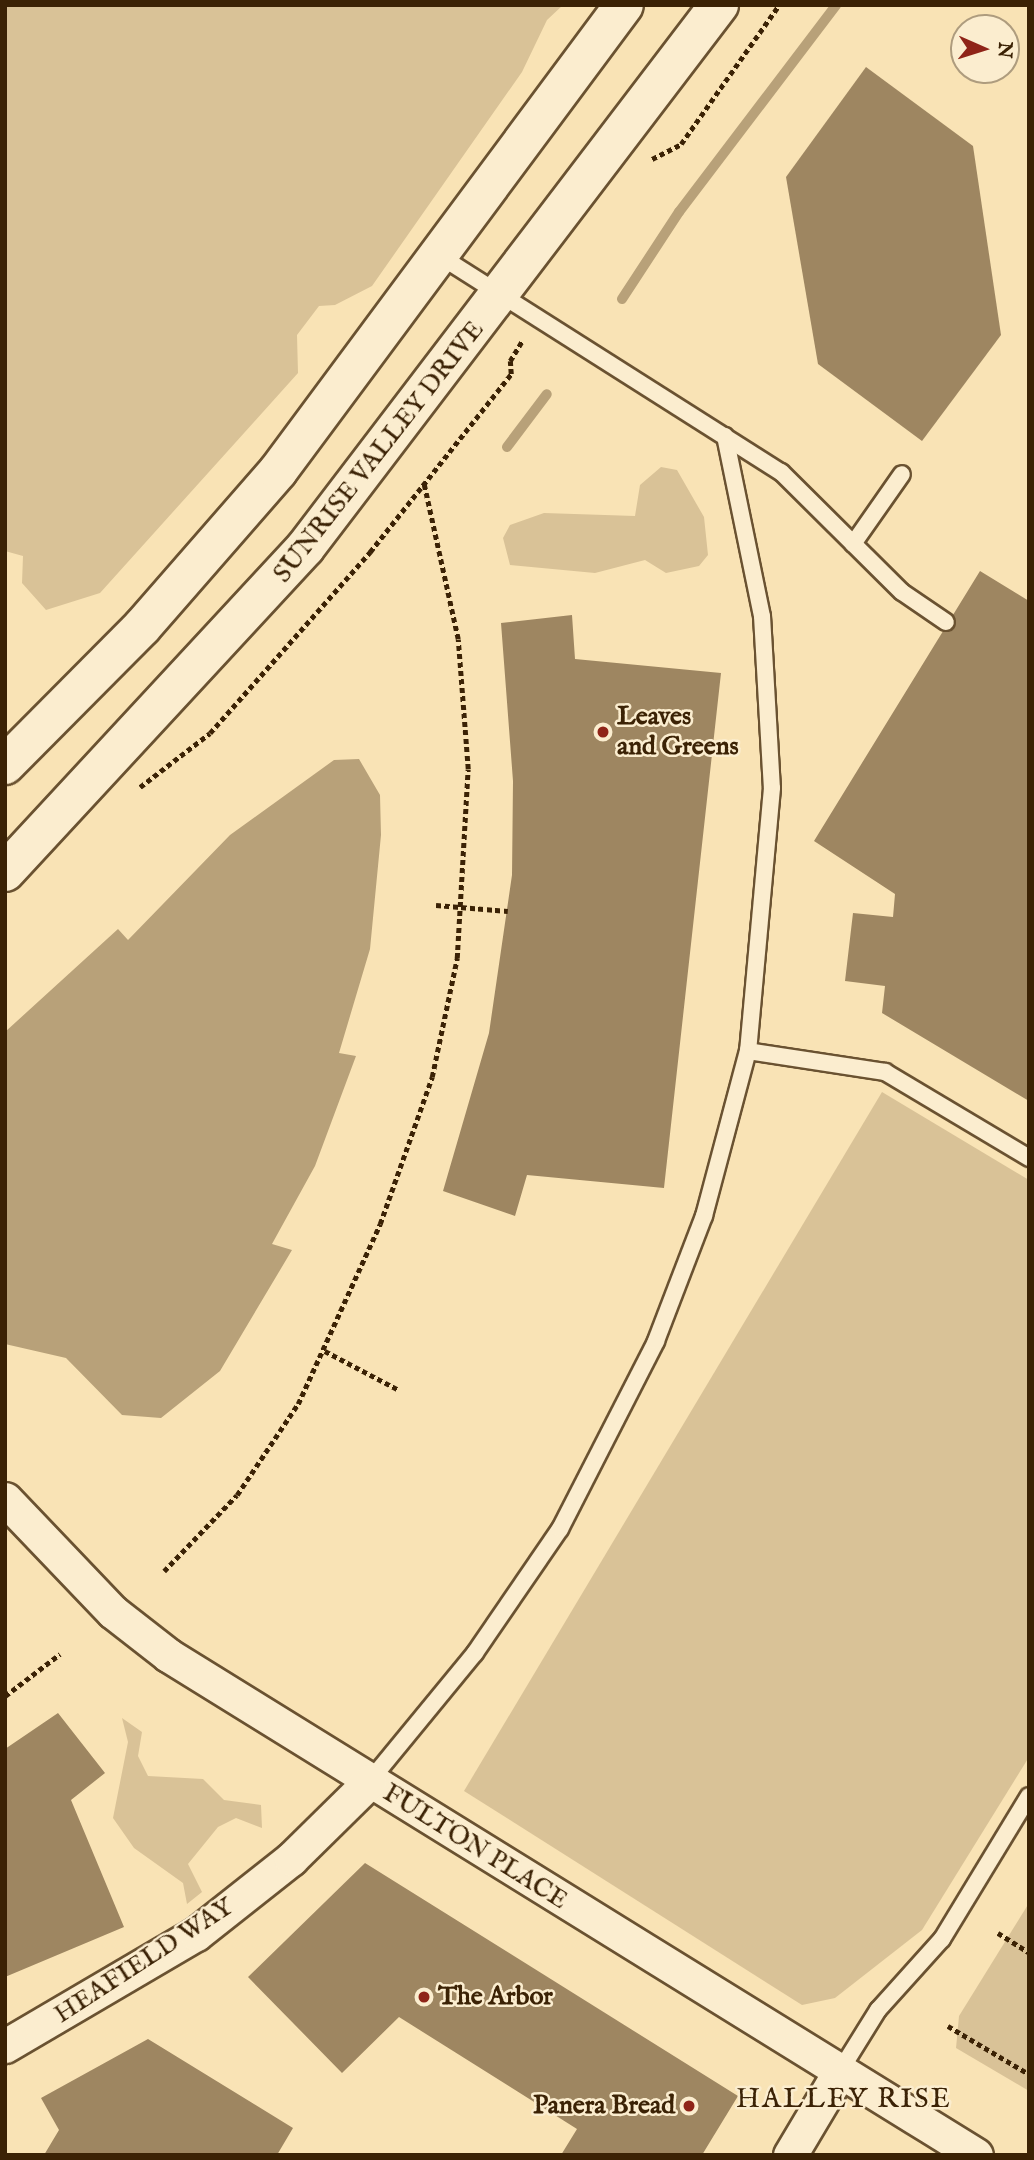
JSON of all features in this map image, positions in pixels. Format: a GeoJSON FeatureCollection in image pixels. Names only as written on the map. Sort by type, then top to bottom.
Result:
{"type":"FeatureCollection","features":[{"type":"Feature","properties":{"kind":"main road"},"geometry":{"type":"LineString","coordinates":[[5,765],[223,536],[440,256],[624,5]]}},
{"type":"Feature","properties":{"kind":"main road","name":"SUNRISE VALLEY DRIVE"},"geometry":{"type":"LineString","coordinates":[[5,872],[259,603],[503,295],[719,5]]}},
{"type":"Feature","properties":{"kind":"street","name":"FULTON PLACE"},"geometry":{"type":"LineString","coordinates":[[5,1499],[113,1612],[168,1655],[369,1782],[976,2155]]}},
{"type":"Feature","properties":{"kind":"street","name":"HEAFIELD WAY"},"geometry":{"type":"LineString","coordinates":[[5,2046],[196,1934],[291,1859],[369,1782]]}},
{"type":"Feature","properties":{"kind":"street"},"geometry":{"type":"LineString","coordinates":[[790,2155],[840,2071]]}},
{"type":"Feature","properties":{"kind":"lane"},"geometry":{"type":"LineString","coordinates":[[440,256],[725,436],[806,491],[853,544],[902,592],[946,622]]}},
{"type":"Feature","properties":{"kind":"lane"},"geometry":{"type":"LineString","coordinates":[[369,1782],[475,1653],[560,1529],[675,1291],[705,1216],[748,1051],[772,788],[762,616],[725,436]]}},
{"type":"Feature","properties":{"kind":"lane"},"geometry":{"type":"LineString","coordinates":[[853,544],[902,474]]}},
{"type":"Feature","properties":{"kind":"lane"},"geometry":{"type":"LineString","coordinates":[[748,1051],[885,1072],[1029,1158]]}},
{"type":"Feature","properties":{"kind":"lane"},"geometry":{"type":"LineString","coordinates":[[840,2071],[878,2010],[942,1939],[1029,1796]]}},
{"type":"Feature","properties":{"kind":"path"},"geometry":{"type":"LineString","coordinates":[[644,163],[681,144],[779,5]]}},
{"type":"Feature","properties":{"kind":"path"},"geometry":{"type":"LineString","coordinates":[[164,1572],[214,1524],[262,1462],[325,1351],[419,1123],[443,1033],[462,908],[468,810],[462,683],[424,483]]}},
{"type":"Feature","properties":{"kind":"path"},"geometry":{"type":"LineString","coordinates":[[436,905],[508,911]]}},
{"type":"Feature","properties":{"kind":"path"},"geometry":{"type":"LineString","coordinates":[[325,1351],[399,1390]]}},
{"type":"Feature","properties":{"kind":"path"},"geometry":{"type":"LineString","coordinates":[[5,1696],[60,1654]]}},
{"type":"Feature","properties":{"kind":"path"},"geometry":{"type":"LineString","coordinates":[[998,1933],[1029,1952]]}},
{"type":"Feature","properties":{"kind":"path"},"geometry":{"type":"LineString","coordinates":[[948,2026],[1029,2074]]}},
{"type":"Feature","properties":{"kind":"shaded area"},"geometry":{"type":"Polygon","coordinates":[[[5,5],[563,5],[547,20],[522,72],[372,286],[335,305],[319,306],[297,335],[298,373],[100,593],[46,610],[22,583],[23,556],[5,551],[5,5]]]}},
{"type":"Feature","properties":{"kind":"shaded area"},"geometry":{"type":"Polygon","coordinates":[[[661,467],[677,470],[704,517],[708,555],[699,566],[666,573],[645,560],[595,573],[510,565],[503,538],[510,525],[544,513],[635,516],[640,485],[661,467]]]}},
{"type":"Feature","properties":{"kind":"shaded area"},"geometry":{"type":"Polygon","coordinates":[[[359,759],[380,795],[381,835],[370,949],[339,1053],[356,1056],[315,1166],[272,1244],[292,1250],[220,1371],[161,1418],[122,1415],[66,1358],[5,1344],[5,1032],[118,929],[128,940],[230,835],[334,760],[359,759]]]}},
{"type":"Feature","properties":{"kind":"shaded area"},"geometry":{"type":"Polygon","coordinates":[[[882,1092],[1029,1180],[1029,1757],[922,1930],[835,1998],[802,2005],[464,1791],[882,1092]]]}},
{"type":"Feature","properties":{"kind":"shaded area"},"geometry":{"type":"Polygon","coordinates":[[[122,1718],[142,1732],[138,1756],[148,1776],[203,1779],[224,1800],[261,1805],[262,1828],[236,1818],[218,1827],[188,1864],[202,1892],[187,1904],[183,1883],[134,1848],[113,1818],[128,1742],[122,1718]]]}},
{"type":"Feature","properties":{"kind":"shaded area"},"geometry":{"type":"Polygon","coordinates":[[[1029,1903],[1029,2091],[956,2048],[959,2016],[1029,1903]]]}},
{"type":"Feature","properties":{"kind":"building"},"geometry":{"type":"Polygon","coordinates":[[[866,67],[973,146],[1001,335],[922,441],[818,364],[786,177],[866,67]]]}},
{"type":"Feature","properties":{"kind":"building"},"geometry":{"type":"Polygon","coordinates":[[[980,571],[1029,601],[1029,1101],[882,1013],[885,986],[845,981],[853,913],[893,917],[895,894],[814,841],[980,571]]]}},
{"type":"Feature","properties":{"kind":"building"},"geometry":{"type":"Polygon","coordinates":[[[572,615],[575,659],[721,673],[664,1188],[527,1175],[515,1216],[443,1191],[489,1033],[512,875],[513,781],[501,623],[572,615]]]}},
{"type":"Feature","properties":{"kind":"building"},"geometry":{"type":"Polygon","coordinates":[[[58,1713],[105,1773],[71,1800],[124,1927],[5,1977],[5,1749],[58,1713]]]}},
{"type":"Feature","properties":{"kind":"building","name":"The Arbor"},"geometry":{"type":"Polygon","coordinates":[[[365,1863],[738,2096],[702,2155],[561,2155],[577,2129],[399,2017],[342,2073],[248,1977],[365,1863]]]}},
{"type":"Feature","properties":{"kind":"building"},"geometry":{"type":"Polygon","coordinates":[[[148,2039],[293,2128],[277,2155],[44,2155],[59,2130],[41,2098],[148,2039]]]}},
{"type":"Feature","properties":{"kind":"waterway"},"geometry":{"type":"LineString","coordinates":[[622,299],[679,212],[836,5]]}},
{"type":"Feature","properties":{"kind":"waterway"},"geometry":{"type":"LineString","coordinates":[[507,447],[547,394]]}},
{"type":"Feature","properties":{"kind":"place","name":"Leaves and Greens"},"geometry":{"type":"Point","coordinates":[603,732]}},
{"type":"Feature","properties":{"kind":"place","name":"The Arbor"},"geometry":{"type":"Point","coordinates":[424,1997]}},
{"type":"Feature","properties":{"kind":"place","name":"Panera Bread"},"geometry":{"type":"Point","coordinates":[689,2106]}},
{"type":"Feature","properties":{"kind":"district","name":"HALLEY RISE"},"geometry":{"type":"Point","coordinates":[844,2100]}}]}
